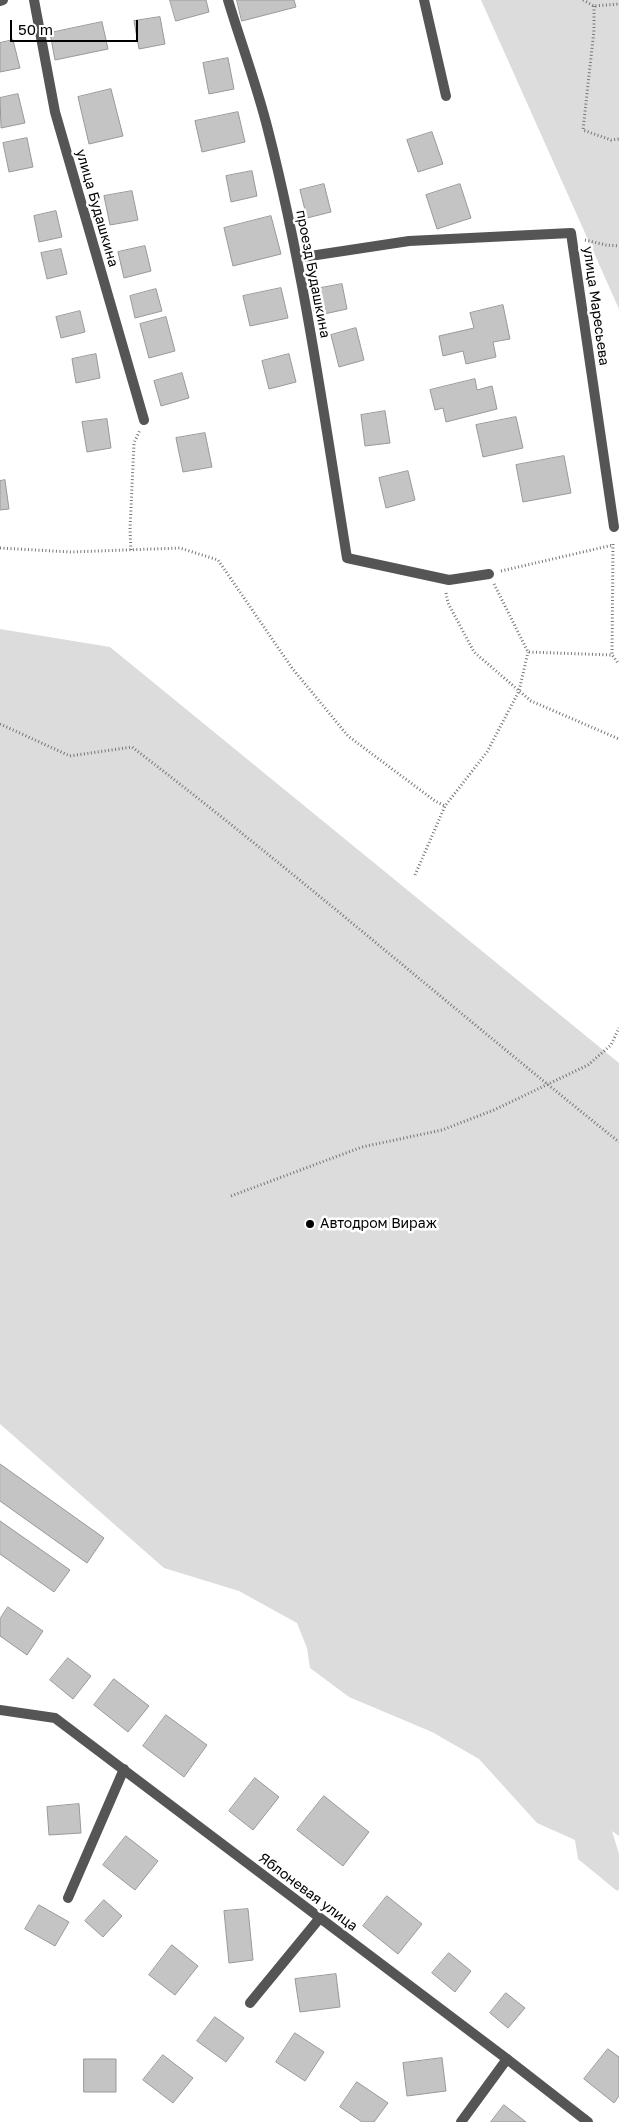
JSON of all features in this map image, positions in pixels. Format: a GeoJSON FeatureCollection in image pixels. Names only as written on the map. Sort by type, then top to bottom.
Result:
{"type":"FeatureCollection","features":[{"type":"Feature","properties":{"kind":"street","name":"улица Будашкина"},"geometry":{"type":"LineString","coordinates":[[34,0],[55,112],[144,420]]}},
{"type":"Feature","properties":{"kind":"street","name":"проезд Будашкина"},"geometry":{"type":"LineString","coordinates":[[228,0],[268,130],[297,258],[347,558],[444,579]]}},
{"type":"Feature","properties":{"kind":"street"},"geometry":{"type":"LineString","coordinates":[[424,0],[446,96]]}},
{"type":"Feature","properties":{"kind":"street"},"geometry":{"type":"LineString","coordinates":[[297,258],[409,241],[550,233],[571,233],[572,238]]}},
{"type":"Feature","properties":{"kind":"street","name":"улица Маресьева"},"geometry":{"type":"LineString","coordinates":[[572,238],[614,528]]}},
{"type":"Feature","properties":{"kind":"street"},"geometry":{"type":"LineString","coordinates":[[444,579],[449,580],[489,574]]}},
{"type":"Feature","properties":{"kind":"street","name":"Яблоневая улица"},"geometry":{"type":"LineString","coordinates":[[0,1710],[54,1718],[124,1769],[588,2122]]}},
{"type":"Feature","properties":{"kind":"street"},"geometry":{"type":"LineString","coordinates":[[68,1898],[124,1769]]}},
{"type":"Feature","properties":{"kind":"street"},"geometry":{"type":"LineString","coordinates":[[250,2003],[320,1919]]}},
{"type":"Feature","properties":{"kind":"street"},"geometry":{"type":"LineString","coordinates":[[461,2122],[507,2059]]}},
{"type":"Feature","properties":{"kind":"path"},"geometry":{"type":"LineString","coordinates":[[583,0],[594,6],[619,4]]}},
{"type":"Feature","properties":{"kind":"path"},"geometry":{"type":"LineString","coordinates":[[594,6],[594,30],[583,130],[611,140],[619,139]]}},
{"type":"Feature","properties":{"kind":"path"},"geometry":{"type":"LineString","coordinates":[[572,238],[619,246]]}},
{"type":"Feature","properties":{"kind":"path"},"geometry":{"type":"LineString","coordinates":[[131,550],[130,529],[134,443],[144,420]]}},
{"type":"Feature","properties":{"kind":"path"},"geometry":{"type":"LineString","coordinates":[[614,528],[612,655],[619,664]]}},
{"type":"Feature","properties":{"kind":"path"},"geometry":{"type":"LineString","coordinates":[[415,876],[445,806],[487,752],[519,691],[528,652],[489,574],[614,545]]}},
{"type":"Feature","properties":{"kind":"path"},"geometry":{"type":"LineString","coordinates":[[0,548],[70,552],[180,548],[218,560],[292,668],[348,736],[435,801],[445,806]]}},
{"type":"Feature","properties":{"kind":"path"},"geometry":{"type":"LineString","coordinates":[[444,579],[448,603],[474,652],[531,701],[619,739]]}},
{"type":"Feature","properties":{"kind":"path"},"geometry":{"type":"LineString","coordinates":[[528,652],[612,655]]}},
{"type":"Feature","properties":{"kind":"path"},"geometry":{"type":"LineString","coordinates":[[0,724],[70,756],[132,747],[364,932],[546,1084],[619,1142]]}},
{"type":"Feature","properties":{"kind":"path"},"geometry":{"type":"LineString","coordinates":[[231,1196],[362,1147],[442,1130],[494,1110],[588,1065],[611,1045],[619,1028]]}},
{"type":"Feature","properties":{"kind":"shaded area"},"geometry":{"type":"Polygon","coordinates":[[[481,0],[619,0],[619,309],[481,0]]]}},
{"type":"Feature","properties":{"kind":"shaded area","name":"Автодром Вираж"},"geometry":{"type":"Polygon","coordinates":[[[0,629],[110,647],[619,1063],[619,1836],[612,1831],[619,1854],[619,1889],[617,1891],[578,1859],[575,1840],[537,1823],[479,1759],[432,1732],[349,1697],[310,1668],[307,1648],[297,1623],[239,1591],[164,1568],[0,1424],[0,629]]]}},
{"type":"Feature","properties":{"kind":"building"},"geometry":{"type":"Polygon","coordinates":[[[170,0],[206,0],[209,12],[176,21],[170,0]]]}},
{"type":"Feature","properties":{"kind":"building"},"geometry":{"type":"Polygon","coordinates":[[[237,0],[294,0],[296,7],[242,21],[237,0]]]}},
{"type":"Feature","properties":{"kind":"building"},"geometry":{"type":"Polygon","coordinates":[[[160,17],[165,44],[139,49],[134,21],[160,17]]]}},
{"type":"Feature","properties":{"kind":"building"},"geometry":{"type":"Polygon","coordinates":[[[102,22],[108,49],[55,60],[50,33],[102,22]]]}},
{"type":"Feature","properties":{"kind":"building"},"geometry":{"type":"Polygon","coordinates":[[[13,40],[20,68],[0,72],[0,43],[13,40]]]}},
{"type":"Feature","properties":{"kind":"building"},"geometry":{"type":"Polygon","coordinates":[[[228,58],[234,89],[209,94],[203,63],[228,58]]]}},
{"type":"Feature","properties":{"kind":"building"},"geometry":{"type":"Polygon","coordinates":[[[111,89],[123,136],[89,144],[78,97],[111,89]]]}},
{"type":"Feature","properties":{"kind":"building"},"geometry":{"type":"Polygon","coordinates":[[[18,94],[25,123],[1,128],[0,98],[18,94]]]}},
{"type":"Feature","properties":{"kind":"building"},"geometry":{"type":"Polygon","coordinates":[[[238,112],[245,142],[202,152],[195,121],[238,112]]]}},
{"type":"Feature","properties":{"kind":"building"},"geometry":{"type":"Polygon","coordinates":[[[432,132],[443,164],[418,172],[407,140],[432,132]]]}},
{"type":"Feature","properties":{"kind":"building"},"geometry":{"type":"Polygon","coordinates":[[[27,138],[33,167],[9,172],[3,143],[27,138]]]}},
{"type":"Feature","properties":{"kind":"building"},"geometry":{"type":"Polygon","coordinates":[[[252,171],[257,196],[231,202],[226,176],[252,171]]]}},
{"type":"Feature","properties":{"kind":"building"},"geometry":{"type":"Polygon","coordinates":[[[324,184],[331,212],[307,218],[300,190],[324,184]]]}},
{"type":"Feature","properties":{"kind":"building"},"geometry":{"type":"Polygon","coordinates":[[[460,184],[471,218],[437,229],[426,195],[460,184]]]}},
{"type":"Feature","properties":{"kind":"building"},"geometry":{"type":"Polygon","coordinates":[[[132,191],[138,220],[110,225],[104,196],[132,191]]]}},
{"type":"Feature","properties":{"kind":"building"},"geometry":{"type":"Polygon","coordinates":[[[56,211],[62,237],[39,242],[34,216],[56,211]]]}},
{"type":"Feature","properties":{"kind":"building"},"geometry":{"type":"Polygon","coordinates":[[[271,216],[281,254],[233,266],[224,228],[271,216]]]}},
{"type":"Feature","properties":{"kind":"building"},"geometry":{"type":"Polygon","coordinates":[[[145,246],[151,271],[124,278],[118,252],[145,246]]]}},
{"type":"Feature","properties":{"kind":"building"},"geometry":{"type":"Polygon","coordinates":[[[61,249],[67,274],[47,279],[41,253],[61,249]]]}},
{"type":"Feature","properties":{"kind":"building"},"geometry":{"type":"Polygon","coordinates":[[[342,284],[347,309],[315,316],[310,290],[342,284]]]}},
{"type":"Feature","properties":{"kind":"building"},"geometry":{"type":"Polygon","coordinates":[[[281,288],[288,318],[250,326],[243,296],[281,288]]]}},
{"type":"Feature","properties":{"kind":"building"},"geometry":{"type":"Polygon","coordinates":[[[156,289],[162,311],[135,318],[130,296],[156,289]]]}},
{"type":"Feature","properties":{"kind":"building"},"geometry":{"type":"Polygon","coordinates":[[[503,305],[510,339],[493,342],[496,357],[466,364],[463,351],[443,356],[439,336],[474,328],[470,313],[503,305]]]}},
{"type":"Feature","properties":{"kind":"building"},"geometry":{"type":"Polygon","coordinates":[[[80,311],[85,332],[61,338],[56,317],[80,311]]]}},
{"type":"Feature","properties":{"kind":"building"},"geometry":{"type":"Polygon","coordinates":[[[166,317],[175,351],[149,358],[140,324],[166,317]]]}},
{"type":"Feature","properties":{"kind":"building"},"geometry":{"type":"Polygon","coordinates":[[[356,328],[364,360],[339,367],[331,335],[356,328]]]}},
{"type":"Feature","properties":{"kind":"building"},"geometry":{"type":"Polygon","coordinates":[[[96,354],[100,378],[76,383],[72,359],[96,354]]]}},
{"type":"Feature","properties":{"kind":"building"},"geometry":{"type":"Polygon","coordinates":[[[289,354],[296,382],[269,389],[262,361],[289,354]]]}},
{"type":"Feature","properties":{"kind":"building"},"geometry":{"type":"Polygon","coordinates":[[[182,373],[189,398],[161,406],[154,381],[182,373]]]}},
{"type":"Feature","properties":{"kind":"building"},"geometry":{"type":"Polygon","coordinates":[[[475,379],[477,390],[492,386],[497,409],[446,422],[443,408],[435,410],[430,390],[475,379]]]}},
{"type":"Feature","properties":{"kind":"building"},"geometry":{"type":"Polygon","coordinates":[[[385,411],[390,443],[365,446],[361,415],[385,411]]]}},
{"type":"Feature","properties":{"kind":"building"},"geometry":{"type":"Polygon","coordinates":[[[516,417],[523,448],[483,457],[476,425],[516,417]]]}},
{"type":"Feature","properties":{"kind":"building"},"geometry":{"type":"Polygon","coordinates":[[[107,419],[111,448],[87,452],[82,422],[107,419]]]}},
{"type":"Feature","properties":{"kind":"building"},"geometry":{"type":"Polygon","coordinates":[[[205,433],[212,467],[183,472],[176,438],[205,433]]]}},
{"type":"Feature","properties":{"kind":"building"},"geometry":{"type":"Polygon","coordinates":[[[564,456],[571,493],[523,502],[516,465],[564,456]]]}},
{"type":"Feature","properties":{"kind":"building"},"geometry":{"type":"Polygon","coordinates":[[[408,471],[415,500],[386,508],[379,478],[408,471]]]}},
{"type":"Feature","properties":{"kind":"building"},"geometry":{"type":"Polygon","coordinates":[[[5,480],[9,509],[0,510],[0,481],[5,480]]]}},
{"type":"Feature","properties":{"kind":"building"},"geometry":{"type":"Polygon","coordinates":[[[0,1464],[104,1538],[87,1563],[0,1501],[0,1464]]]}},
{"type":"Feature","properties":{"kind":"building"},"geometry":{"type":"Polygon","coordinates":[[[0,1521],[70,1570],[54,1592],[0,1554],[0,1521]]]}},
{"type":"Feature","properties":{"kind":"building"},"geometry":{"type":"Polygon","coordinates":[[[8,1607],[43,1631],[27,1655],[0,1636],[0,1619],[8,1607]]]}},
{"type":"Feature","properties":{"kind":"building"},"geometry":{"type":"Polygon","coordinates":[[[68,1658],[91,1676],[73,1699],[50,1680],[68,1658]]]}},
{"type":"Feature","properties":{"kind":"building"},"geometry":{"type":"Polygon","coordinates":[[[114,1679],[149,1706],[128,1732],[94,1705],[114,1679]]]}},
{"type":"Feature","properties":{"kind":"building"},"geometry":{"type":"Polygon","coordinates":[[[166,1715],[207,1745],[184,1777],[143,1746],[166,1715]]]}},
{"type":"Feature","properties":{"kind":"building"},"geometry":{"type":"Polygon","coordinates":[[[255,1778],[279,1797],[253,1830],[229,1811],[255,1778]]]}},
{"type":"Feature","properties":{"kind":"building"},"geometry":{"type":"Polygon","coordinates":[[[324,1796],[369,1832],[343,1866],[297,1830],[324,1796]]]}},
{"type":"Feature","properties":{"kind":"building"},"geometry":{"type":"Polygon","coordinates":[[[79,1804],[81,1833],[49,1835],[47,1807],[79,1804]]]}},
{"type":"Feature","properties":{"kind":"building"},"geometry":{"type":"Polygon","coordinates":[[[126,1836],[158,1861],[135,1890],[103,1865],[126,1836]]]}},
{"type":"Feature","properties":{"kind":"building"},"geometry":{"type":"Polygon","coordinates":[[[387,1896],[422,1924],[398,1954],[363,1926],[387,1896]]]}},
{"type":"Feature","properties":{"kind":"building"},"geometry":{"type":"Polygon","coordinates":[[[104,1900],[122,1916],[103,1937],[85,1921],[104,1900]]]}},
{"type":"Feature","properties":{"kind":"building"},"geometry":{"type":"Polygon","coordinates":[[[39,1905],[69,1922],[55,1946],[25,1929],[39,1905]]]}},
{"type":"Feature","properties":{"kind":"building"},"geometry":{"type":"Polygon","coordinates":[[[248,1909],[253,1960],[229,1963],[224,1911],[248,1909]]]}},
{"type":"Feature","properties":{"kind":"building"},"geometry":{"type":"Polygon","coordinates":[[[172,1945],[198,1966],[175,1995],[149,1975],[172,1945]]]}},
{"type":"Feature","properties":{"kind":"building"},"geometry":{"type":"Polygon","coordinates":[[[449,1953],[471,1971],[455,1992],[432,1973],[449,1953]]]}},
{"type":"Feature","properties":{"kind":"building"},"geometry":{"type":"Polygon","coordinates":[[[336,1974],[340,2007],[300,2012],[295,1979],[336,1974]]]}},
{"type":"Feature","properties":{"kind":"building"},"geometry":{"type":"Polygon","coordinates":[[[506,1993],[525,2008],[508,2028],[490,2013],[506,1993]]]}},
{"type":"Feature","properties":{"kind":"building"},"geometry":{"type":"Polygon","coordinates":[[[215,2017],[244,2038],[226,2062],[197,2041],[215,2017]]]}},
{"type":"Feature","properties":{"kind":"building"},"geometry":{"type":"Polygon","coordinates":[[[295,2033],[324,2052],[305,2081],[276,2062],[295,2033]]]}},
{"type":"Feature","properties":{"kind":"building"},"geometry":{"type":"Polygon","coordinates":[[[608,2049],[619,2057],[619,2096],[614,2103],[584,2079],[608,2049]]]}},
{"type":"Feature","properties":{"kind":"building"},"geometry":{"type":"Polygon","coordinates":[[[163,2055],[193,2078],[173,2103],[143,2080],[163,2055]]]}},
{"type":"Feature","properties":{"kind":"building"},"geometry":{"type":"Polygon","coordinates":[[[442,2058],[446,2091],[407,2096],[403,2063],[442,2058]]]}},
{"type":"Feature","properties":{"kind":"building"},"geometry":{"type":"Polygon","coordinates":[[[84,2059],[116,2059],[116,2092],[84,2092],[84,2059]]]}},
{"type":"Feature","properties":{"kind":"building"},"geometry":{"type":"Polygon","coordinates":[[[357,2082],[388,2103],[374,2122],[362,2122],[340,2107],[357,2082]]]}},
{"type":"Feature","properties":{"kind":"building"},"geometry":{"type":"Polygon","coordinates":[[[504,2105],[526,2122],[491,2122],[504,2105]]]}},
{"type":"Feature","properties":{"kind":"place","name":"Автодром Вираж"},"geometry":{"type":"Point","coordinates":[310,1224]}}]}
